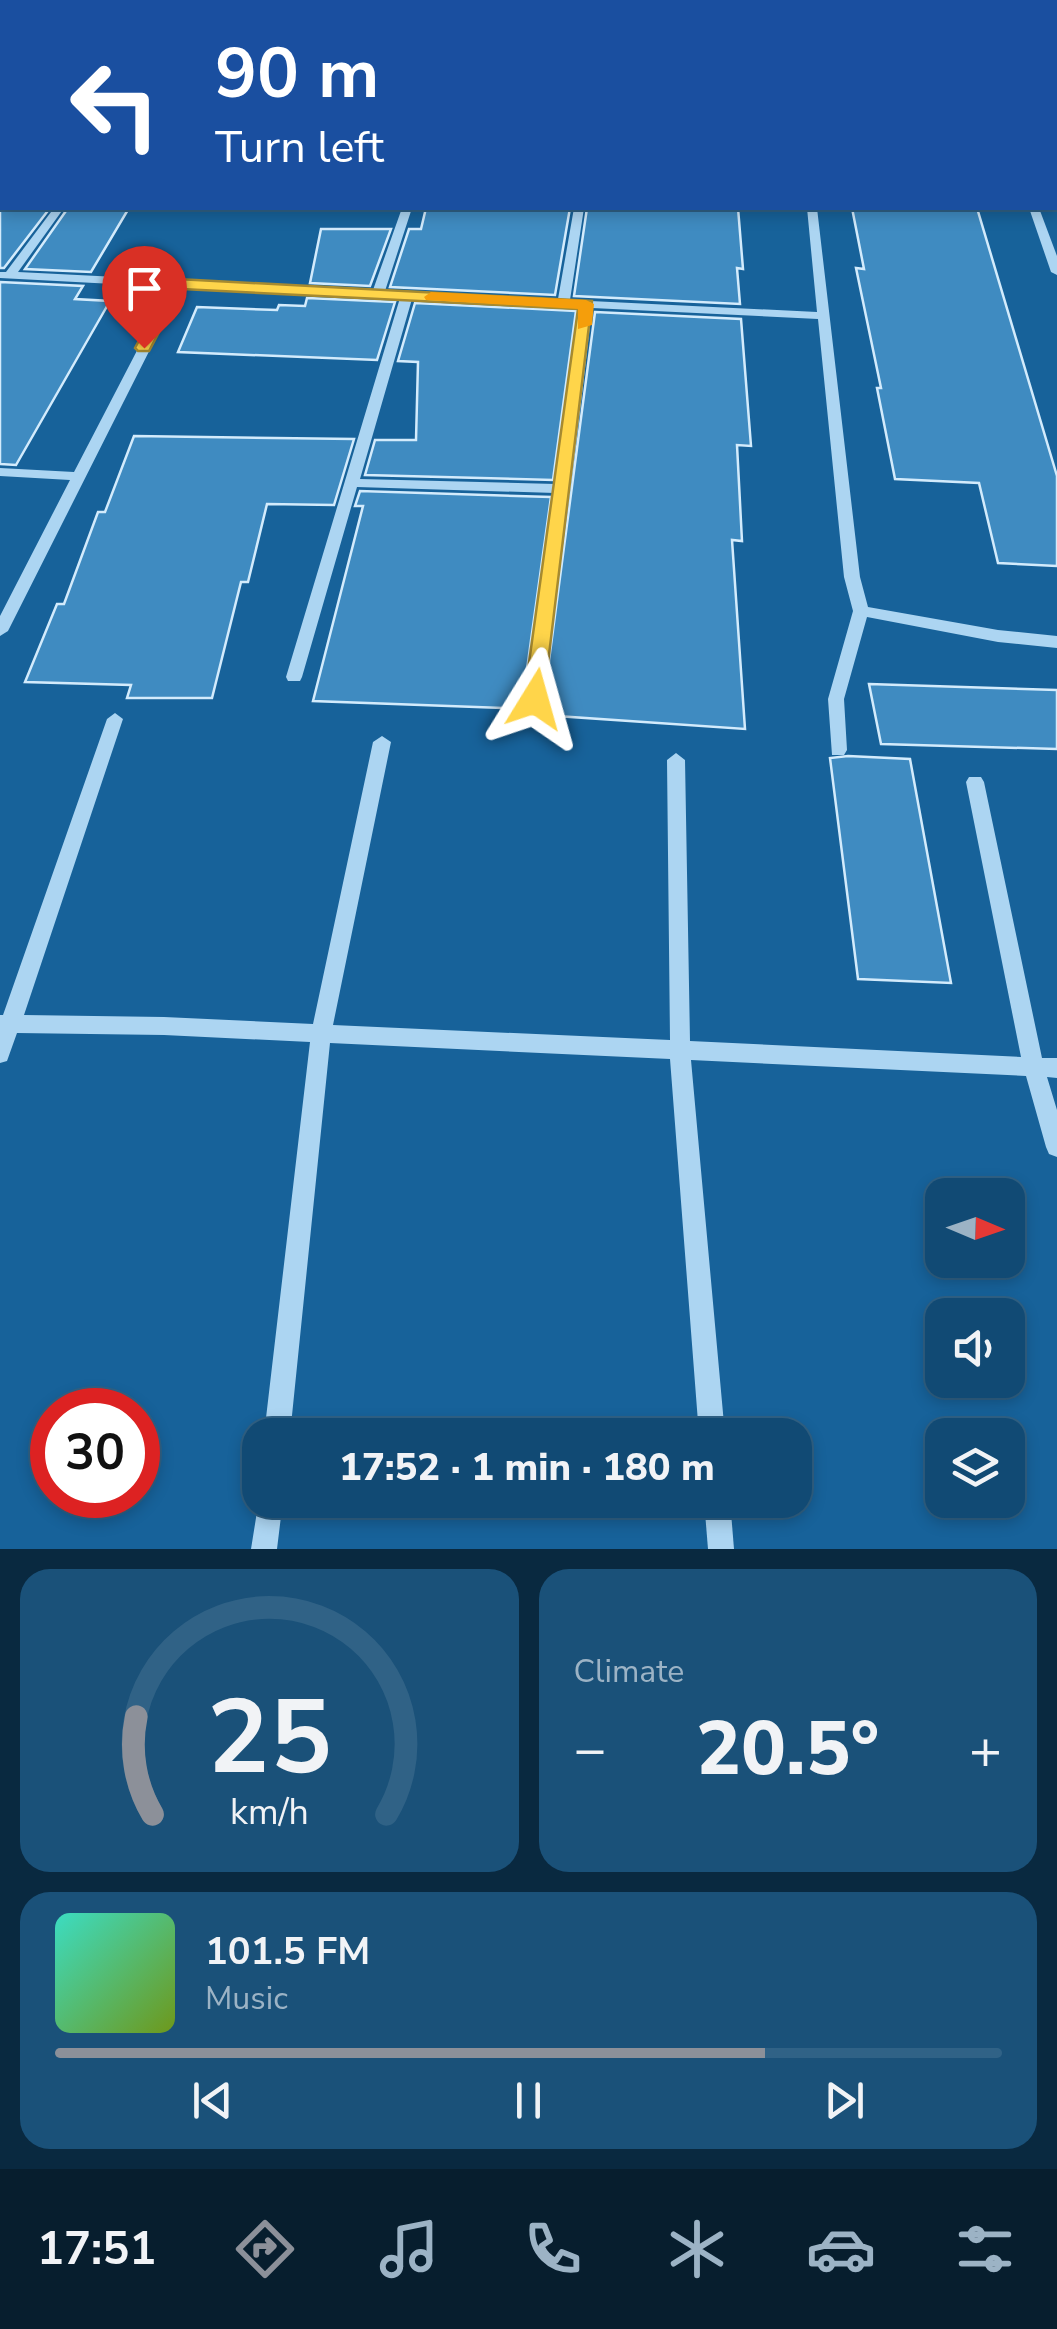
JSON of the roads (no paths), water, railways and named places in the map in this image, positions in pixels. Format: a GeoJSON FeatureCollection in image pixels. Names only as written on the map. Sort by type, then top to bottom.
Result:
{"type":"FeatureCollection","features":[{"type":"Feature","properties":{"kind":"street"},"geometry":{"type":"LineString","coordinates":[[5,275],[56,210]]}},
{"type":"Feature","properties":{"kind":"street"},"geometry":{"type":"LineString","coordinates":[[378,294],[406,210]]}},
{"type":"Feature","properties":{"kind":"street"},"geometry":{"type":"LineString","coordinates":[[563,303],[579,210]]}},
{"type":"Feature","properties":{"kind":"street"},"geometry":{"type":"LineString","coordinates":[[812,210],[852,577],[861,610],[836,699],[838,750]]}},
{"type":"Feature","properties":{"kind":"street"},"geometry":{"type":"LineString","coordinates":[[1035,210],[1057,272]]}},
{"type":"Feature","properties":{"kind":"street"},"geometry":{"type":"LineString","coordinates":[[5,275],[824,316]]}},
{"type":"Feature","properties":{"kind":"street"},"geometry":{"type":"LineString","coordinates":[[0,631],[177,284]]}},
{"type":"Feature","properties":{"kind":"street"},"geometry":{"type":"LineString","coordinates":[[294,677],[407,296]]}},
{"type":"Feature","properties":{"kind":"street"},"geometry":{"type":"LineString","coordinates":[[535,699],[586,304]]}},
{"type":"Feature","properties":{"kind":"street"},"geometry":{"type":"LineString","coordinates":[[0,472],[78,476]]}},
{"type":"Feature","properties":{"kind":"street"},"geometry":{"type":"LineString","coordinates":[[354,483],[564,489]]}},
{"type":"Feature","properties":{"kind":"street"},"geometry":{"type":"LineString","coordinates":[[861,610],[966,631],[1057,642]]}},
{"type":"Feature","properties":{"kind":"street"},"geometry":{"type":"LineString","coordinates":[[0,1054],[4,1024],[116,719]]}},
{"type":"Feature","properties":{"kind":"street"},"geometry":{"type":"LineString","coordinates":[[279,1418],[321,1033],[382,742]]}},
{"type":"Feature","properties":{"kind":"street"},"geometry":{"type":"LineString","coordinates":[[676,760],[680,1050],[711,1418]]}},
{"type":"Feature","properties":{"kind":"street"},"geometry":{"type":"LineString","coordinates":[[975,782],[1034,1067],[1057,1147]]}},
{"type":"Feature","properties":{"kind":"street"},"geometry":{"type":"LineString","coordinates":[[4,1024],[321,1033],[1057,1068]]}},
{"type":"Feature","properties":{"kind":"street"},"geometry":{"type":"LineString","coordinates":[[264,1549],[268,1518]]}},
{"type":"Feature","properties":{"kind":"street"},"geometry":{"type":"LineString","coordinates":[[719,1518],[722,1549]]}}]}
